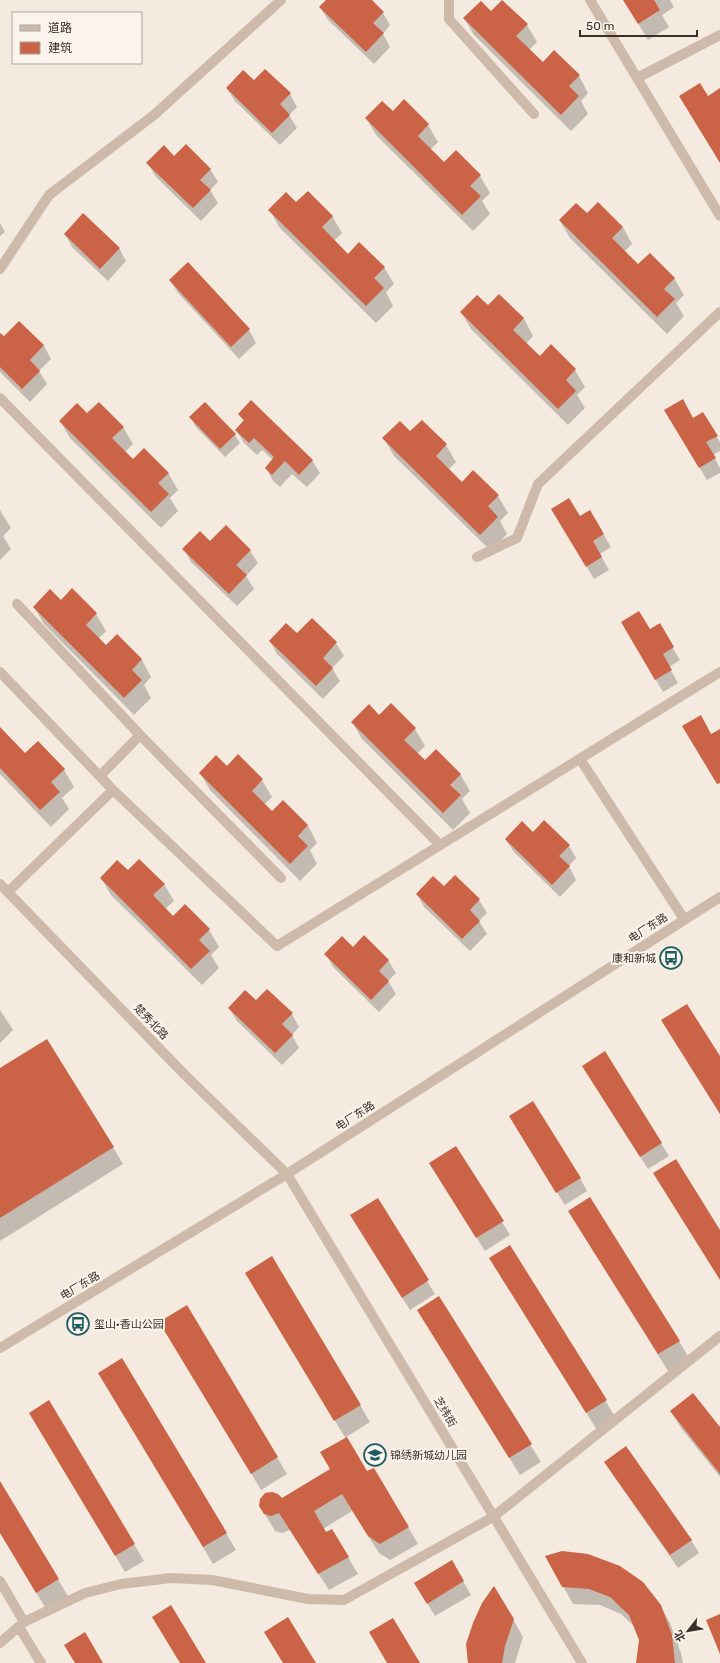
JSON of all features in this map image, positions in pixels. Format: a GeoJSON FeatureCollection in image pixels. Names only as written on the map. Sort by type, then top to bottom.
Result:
{"type":"FeatureCollection","features":[{"type":"Feature","properties":{"kind":"street"},"geometry":{"type":"LineString","coordinates":[[0,269],[49,195],[154,115],[281,0]]}},
{"type":"Feature","properties":{"kind":"street"},"geometry":{"type":"LineString","coordinates":[[449,0],[449,20],[534,114]]}},
{"type":"Feature","properties":{"kind":"street"},"geometry":{"type":"LineString","coordinates":[[590,0],[720,216]]}},
{"type":"Feature","properties":{"kind":"street"},"geometry":{"type":"LineString","coordinates":[[637,78],[720,35]]}},
{"type":"Feature","properties":{"kind":"street"},"geometry":{"type":"LineString","coordinates":[[477,557],[517,538],[538,484],[720,312]]}},
{"type":"Feature","properties":{"kind":"street"},"geometry":{"type":"LineString","coordinates":[[0,398],[440,845]]}},
{"type":"Feature","properties":{"kind":"street"},"geometry":{"type":"LineString","coordinates":[[17,604],[140,735],[281,878]]}},
{"type":"Feature","properties":{"kind":"street"},"geometry":{"type":"LineString","coordinates":[[0,672],[113,790],[277,946],[720,672]]}},
{"type":"Feature","properties":{"kind":"street"},"geometry":{"type":"LineString","coordinates":[[100,776],[140,735]]}},
{"type":"Feature","properties":{"kind":"street"},"geometry":{"type":"LineString","coordinates":[[580,759],[684,920]]}},
{"type":"Feature","properties":{"kind":"street"},"geometry":{"type":"LineString","coordinates":[[8,892],[113,790]]}},
{"type":"Feature","properties":{"kind":"street","name":"楚秀北路"},"geometry":{"type":"LineString","coordinates":[[0,884],[185,1075],[287,1174]]}},
{"type":"Feature","properties":{"kind":"street","name":"电厂东路"},"geometry":{"type":"LineString","coordinates":[[0,1348],[287,1174],[720,897]]}},
{"type":"Feature","properties":{"kind":"street","name":"芝纬街"},"geometry":{"type":"LineString","coordinates":[[287,1174],[582,1663]]}},
{"type":"Feature","properties":{"kind":"street"},"geometry":{"type":"LineString","coordinates":[[0,1643],[22,1624],[85,1593],[121,1584],[171,1578],[212,1580],[308,1599],[344,1600],[493,1516],[720,1336]]}},
{"type":"Feature","properties":{"kind":"street"},"geometry":{"type":"LineString","coordinates":[[0,1581],[41,1663]]}},
{"type":"Feature","properties":{"kind":"building"},"geometry":{"type":"Polygon","coordinates":[[[326,0],[372,0],[384,12],[373,23],[384,33],[366,52],[319,7],[326,0]]]}},
{"type":"Feature","properties":{"kind":"building"},"geometry":{"type":"Polygon","coordinates":[[[502,0],[528,24],[516,36],[543,62],[554,50],[580,75],[569,86],[579,96],[561,115],[463,18],[481,1],[491,11],[502,0]]]}},
{"type":"Feature","properties":{"kind":"building"},"geometry":{"type":"Polygon","coordinates":[[[623,0],[654,0],[660,10],[638,24],[623,0]]]}},
{"type":"Feature","properties":{"kind":"building"},"geometry":{"type":"Polygon","coordinates":[[[265,69],[291,93],[280,104],[290,115],[272,133],[226,88],[243,70],[254,80],[265,69]]]}},
{"type":"Feature","properties":{"kind":"building"},"geometry":{"type":"Polygon","coordinates":[[[700,83],[708,96],[720,88],[720,163],[679,96],[700,83]]]}},
{"type":"Feature","properties":{"kind":"building"},"geometry":{"type":"Polygon","coordinates":[[[404,99],[429,124],[418,136],[444,162],[456,150],[481,175],[470,186],[481,196],[462,215],[365,118],[382,101],[393,111],[404,99]]]}},
{"type":"Feature","properties":{"kind":"building"},"geometry":{"type":"Polygon","coordinates":[[[186,144],[211,169],[200,180],[211,190],[193,208],[146,163],[164,145],[174,156],[186,144]]]}},
{"type":"Feature","properties":{"kind":"building"},"geometry":{"type":"Polygon","coordinates":[[[308,191],[333,216],[322,227],[348,254],[359,242],[385,267],[374,278],[384,288],[366,306],[268,210],[286,192],[296,202],[308,191]]]}},
{"type":"Feature","properties":{"kind":"building"},"geometry":{"type":"Polygon","coordinates":[[[598,202],[623,227],[612,238],[638,264],[650,253],[675,278],[664,289],[675,299],[657,317],[559,220],[576,203],[587,213],[598,202]]]}},
{"type":"Feature","properties":{"kind":"building"},"geometry":{"type":"Polygon","coordinates":[[[83,213],[120,248],[100,269],[64,234],[83,213]]]}},
{"type":"Feature","properties":{"kind":"building"},"geometry":{"type":"Polygon","coordinates":[[[188,262],[250,329],[231,347],[169,280],[188,262]]]}},
{"type":"Feature","properties":{"kind":"building"},"geometry":{"type":"Polygon","coordinates":[[[499,294],[524,318],[513,330],[540,356],[551,344],[576,369],[566,380],[576,391],[558,409],[460,312],[477,295],[488,305],[499,294]]]}},
{"type":"Feature","properties":{"kind":"building"},"geometry":{"type":"Polygon","coordinates":[[[19,321],[44,345],[30,360],[40,371],[22,389],[0,367],[0,333],[4,336],[19,321]]]}},
{"type":"Feature","properties":{"kind":"building"},"geometry":{"type":"Polygon","coordinates":[[[683,399],[693,418],[703,412],[718,436],[706,442],[716,458],[699,468],[664,410],[683,399]]]}},
{"type":"Feature","properties":{"kind":"building"},"geometry":{"type":"Polygon","coordinates":[[[251,400],[313,460],[299,475],[285,461],[272,475],[265,468],[274,457],[254,438],[249,443],[235,430],[244,420],[238,414],[251,400]]]}},
{"type":"Feature","properties":{"kind":"building"},"geometry":{"type":"Polygon","coordinates":[[[99,402],[124,427],[112,438],[133,459],[144,448],[169,473],[158,483],[169,494],[151,512],[59,421],[77,403],[87,413],[99,402]]]}},
{"type":"Feature","properties":{"kind":"building"},"geometry":{"type":"Polygon","coordinates":[[[205,402],[236,434],[220,449],[189,417],[205,402]]]}},
{"type":"Feature","properties":{"kind":"building"},"geometry":{"type":"Polygon","coordinates":[[[422,420],[447,444],[436,456],[462,482],[473,470],[499,495],[488,506],[498,517],[480,535],[382,438],[400,421],[410,431],[422,420]]]}},
{"type":"Feature","properties":{"kind":"building"},"geometry":{"type":"Polygon","coordinates":[[[569,498],[580,516],[590,510],[604,534],[593,541],[602,557],[586,567],[551,509],[569,498]]]}},
{"type":"Feature","properties":{"kind":"building"},"geometry":{"type":"Polygon","coordinates":[[[226,525],[251,550],[236,565],[247,575],[229,594],[182,549],[200,531],[210,541],[226,525]]]}},
{"type":"Feature","properties":{"kind":"building"},"geometry":{"type":"Polygon","coordinates":[[[72,588],[97,613],[86,625],[106,645],[117,634],[142,659],[132,670],[142,680],[124,698],[33,607],[50,589],[61,600],[72,588]]]}},
{"type":"Feature","properties":{"kind":"building"},"geometry":{"type":"Polygon","coordinates":[[[639,611],[650,629],[660,623],[674,647],[663,654],[672,670],[655,680],[621,622],[639,611]]]}},
{"type":"Feature","properties":{"kind":"building"},"geometry":{"type":"Polygon","coordinates":[[[312,618],[337,642],[323,658],[333,668],[316,686],[269,641],[286,623],[297,633],[312,618]]]}},
{"type":"Feature","properties":{"kind":"building"},"geometry":{"type":"Polygon","coordinates":[[[391,703],[416,728],[404,740],[425,760],[436,749],[461,774],[450,785],[461,795],[443,813],[351,722],[369,704],[379,715],[391,703]]]}},
{"type":"Feature","properties":{"kind":"building"},"geometry":{"type":"Polygon","coordinates":[[[701,715],[711,734],[720,729],[720,783],[717,784],[682,726],[701,715]]]}},
{"type":"Feature","properties":{"kind":"building"},"geometry":{"type":"Polygon","coordinates":[[[0,727],[25,753],[38,741],[65,769],[51,782],[60,792],[40,810],[0,768],[0,727]]]}},
{"type":"Feature","properties":{"kind":"building"},"geometry":{"type":"Polygon","coordinates":[[[238,754],[263,779],[252,791],[272,811],[283,800],[308,825],[298,836],[308,846],[290,864],[199,773],[216,755],[227,766],[238,754]]]}},
{"type":"Feature","properties":{"kind":"building"},"geometry":{"type":"Polygon","coordinates":[[[544,820],[570,845],[559,856],[570,866],[552,885],[505,839],[522,821],[533,832],[544,820]]]}},
{"type":"Feature","properties":{"kind":"building"},"geometry":{"type":"Polygon","coordinates":[[[139,859],[165,884],[153,895],[173,916],[185,904],[210,929],[199,940],[210,951],[191,969],[100,878],[117,860],[128,870],[139,859]]]}},
{"type":"Feature","properties":{"kind":"building"},"geometry":{"type":"Polygon","coordinates":[[[455,875],[480,899],[470,910],[480,921],[462,939],[416,894],[433,876],[444,886],[455,875]]]}},
{"type":"Feature","properties":{"kind":"building"},"geometry":{"type":"Polygon","coordinates":[[[364,935],[389,960],[379,971],[389,981],[371,1000],[324,954],[342,936],[353,947],[364,935]]]}},
{"type":"Feature","properties":{"kind":"building"},"geometry":{"type":"Polygon","coordinates":[[[267,989],[293,1013],[282,1024],[293,1035],[275,1053],[228,1008],[245,990],[256,1000],[267,989]]]}},
{"type":"Feature","properties":{"kind":"building"},"geometry":{"type":"Polygon","coordinates":[[[687,1004],[720,1056],[720,1114],[661,1020],[687,1004]]]}},
{"type":"Feature","properties":{"kind":"building"},"geometry":{"type":"Polygon","coordinates":[[[47,1039],[114,1147],[0,1218],[0,1068],[47,1039]]]}},
{"type":"Feature","properties":{"kind":"building"},"geometry":{"type":"Polygon","coordinates":[[[605,1051],[662,1143],[640,1157],[582,1066],[605,1051]]]}},
{"type":"Feature","properties":{"kind":"building"},"geometry":{"type":"Polygon","coordinates":[[[533,1101],[581,1178],[556,1193],[509,1116],[533,1101]]]}},
{"type":"Feature","properties":{"kind":"building"},"geometry":{"type":"Polygon","coordinates":[[[456,1146],[504,1221],[476,1238],[429,1163],[456,1146]]]}},
{"type":"Feature","properties":{"kind":"building"},"geometry":{"type":"Polygon","coordinates":[[[676,1159],[720,1230],[720,1280],[653,1173],[676,1159]]]}},
{"type":"Feature","properties":{"kind":"building"},"geometry":{"type":"Polygon","coordinates":[[[590,1197],[680,1341],[658,1354],[568,1211],[590,1197]]]}},
{"type":"Feature","properties":{"kind":"building"},"geometry":{"type":"Polygon","coordinates":[[[378,1198],[429,1280],[402,1298],[350,1215],[378,1198]]]}},
{"type":"Feature","properties":{"kind":"building"},"geometry":{"type":"Polygon","coordinates":[[[510,1245],[607,1400],[586,1413],[489,1258],[510,1245]]]}},
{"type":"Feature","properties":{"kind":"building"},"geometry":{"type":"Polygon","coordinates":[[[272,1256],[361,1405],[334,1421],[245,1273],[272,1256]]]}},
{"type":"Feature","properties":{"kind":"building"},"geometry":{"type":"Polygon","coordinates":[[[439,1296],[532,1444],[509,1458],[417,1310],[439,1296]]]}},
{"type":"Feature","properties":{"kind":"building"},"geometry":{"type":"Polygon","coordinates":[[[187,1305],[278,1457],[251,1474],[159,1322],[187,1305]]]}},
{"type":"Feature","properties":{"kind":"building"},"geometry":{"type":"Polygon","coordinates":[[[122,1358],[227,1533],[203,1547],[98,1373],[122,1358]]]}},
{"type":"Feature","properties":{"kind":"building"},"geometry":{"type":"Polygon","coordinates":[[[693,1393],[720,1427],[720,1474],[670,1411],[693,1393]]]}},
{"type":"Feature","properties":{"kind":"building"},"geometry":{"type":"Polygon","coordinates":[[[49,1400],[135,1544],[115,1556],[29,1413],[49,1400]]]}},
{"type":"Feature","properties":{"kind":"building"},"geometry":{"type":"Polygon","coordinates":[[[347,1437],[367,1471],[374,1468],[409,1527],[380,1544],[368,1536],[342,1494],[314,1511],[326,1532],[332,1529],[349,1557],[318,1574],[279,1513],[271,1516],[264,1514],[259,1506],[260,1499],[265,1493],[272,1492],[278,1494],[282,1498],[330,1469],[320,1452],[347,1437]]]}},
{"type":"Feature","properties":{"kind":"building"},"geometry":{"type":"Polygon","coordinates":[[[626,1446],[692,1540],[670,1555],[604,1462],[626,1446]]]}},
{"type":"Feature","properties":{"kind":"building"},"geometry":{"type":"Polygon","coordinates":[[[0,1481],[59,1579],[36,1593],[0,1533],[0,1481]]]}},
{"type":"Feature","properties":{"kind":"building"},"geometry":{"type":"Polygon","coordinates":[[[562,1551],[588,1554],[620,1566],[643,1582],[661,1605],[672,1635],[675,1663],[636,1663],[639,1640],[629,1615],[610,1597],[589,1589],[562,1587],[545,1556],[562,1551]]]}},
{"type":"Feature","properties":{"kind":"building"},"geometry":{"type":"Polygon","coordinates":[[[452,1560],[464,1581],[427,1604],[414,1583],[452,1560]]]}},
{"type":"Feature","properties":{"kind":"building"},"geometry":{"type":"Polygon","coordinates":[[[494,1586],[514,1619],[505,1646],[502,1663],[468,1663],[466,1644],[473,1623],[482,1603],[494,1586]]]}},
{"type":"Feature","properties":{"kind":"building"},"geometry":{"type":"Polygon","coordinates":[[[171,1605],[206,1663],[180,1663],[152,1617],[171,1605]]]}},
{"type":"Feature","properties":{"kind":"building"},"geometry":{"type":"Polygon","coordinates":[[[720,1614],[720,1654],[706,1620],[720,1614]]]}},
{"type":"Feature","properties":{"kind":"building"},"geometry":{"type":"Polygon","coordinates":[[[288,1617],[316,1663],[283,1663],[264,1632],[288,1617]]]}},
{"type":"Feature","properties":{"kind":"building"},"geometry":{"type":"Polygon","coordinates":[[[393,1618],[420,1663],[387,1663],[369,1632],[393,1618]]]}},
{"type":"Feature","properties":{"kind":"building"},"geometry":{"type":"Polygon","coordinates":[[[85,1632],[103,1663],[75,1663],[64,1645],[85,1632]]]}},
{"type":"Feature","properties":{"kind":"place","name":"康和新城"},"geometry":{"type":"Point","coordinates":[671,958]}},
{"type":"Feature","properties":{"kind":"place","name":"玺山·香山公园"},"geometry":{"type":"Point","coordinates":[78,1324]}},
{"type":"Feature","properties":{"kind":"place","name":"锦绣新城幼儿园"},"geometry":{"type":"Point","coordinates":[375,1455]}}]}
